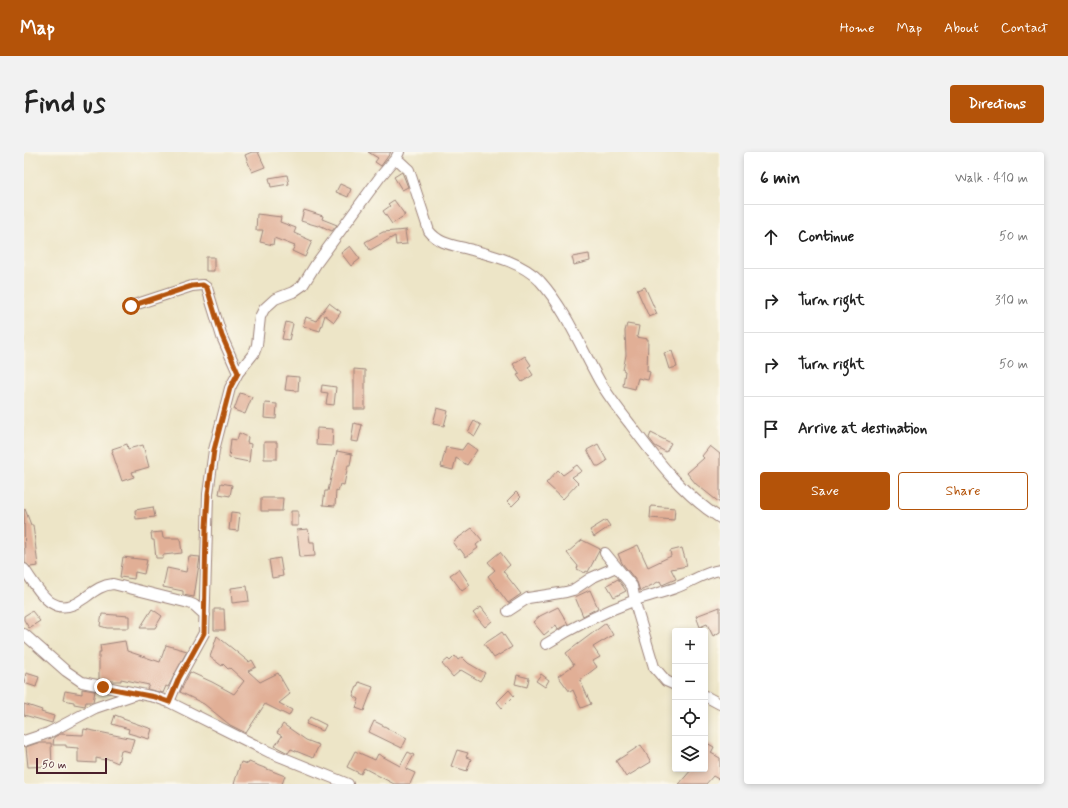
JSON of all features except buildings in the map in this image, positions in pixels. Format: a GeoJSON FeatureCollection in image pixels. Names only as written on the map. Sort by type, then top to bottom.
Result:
{"type":"FeatureCollection","features":[{"type":"Feature","properties":{"kind":"street"},"geometry":{"type":"LineString","coordinates":[[169,702],[179,678],[204,633],[208,494],[214,450],[230,388],[238,373],[254,353],[257,345],[260,317],[264,309],[275,300],[294,292],[303,285],[316,264],[398,155],[410,170],[429,231],[435,238],[445,243],[509,261],[529,271],[562,309],[609,396],[655,458],[704,507],[720,518]]}},
{"type":"Feature","properties":{"kind":"street"},"geometry":{"type":"LineString","coordinates":[[131,306],[192,286],[203,285],[207,288],[222,336],[238,373]]}},
{"type":"Feature","properties":{"kind":"street"},"geometry":{"type":"LineString","coordinates":[[605,553],[628,579],[632,586],[634,600],[654,667],[666,680],[672,683]]}},
{"type":"Feature","properties":{"kind":"street"},"geometry":{"type":"LineString","coordinates":[[508,611],[528,598],[573,590],[591,578],[616,567]]}},
{"type":"Feature","properties":{"kind":"street"},"geometry":{"type":"LineString","coordinates":[[24,569],[44,598],[52,604],[59,606],[77,603],[98,588],[114,584],[189,603],[194,605],[205,615]]}},
{"type":"Feature","properties":{"kind":"street"},"geometry":{"type":"LineString","coordinates":[[546,644],[588,620],[634,600],[674,589],[705,574],[720,570]]}},
{"type":"Feature","properties":{"kind":"street"},"geometry":{"type":"LineString","coordinates":[[24,634],[75,678],[82,682],[169,702],[269,752],[348,784]]}},
{"type":"Feature","properties":{"kind":"street"},"geometry":{"type":"LineString","coordinates":[[24,741],[48,733],[95,708],[138,694]]}},
{"type":"Feature","properties":{"kind":"street"},"geometry":{"type":"LineString","coordinates":[[708,698],[720,704]]}},
{"type":"Feature","properties":{"kind":"route"},"geometry":{"type":"LineString","coordinates":[[103,687],[155,697],[169,702],[179,678],[202,639],[205,627],[206,528],[208,494],[214,450],[230,388],[238,373],[222,336],[207,288],[203,285],[192,286],[162,294],[131,306]]}}]}
